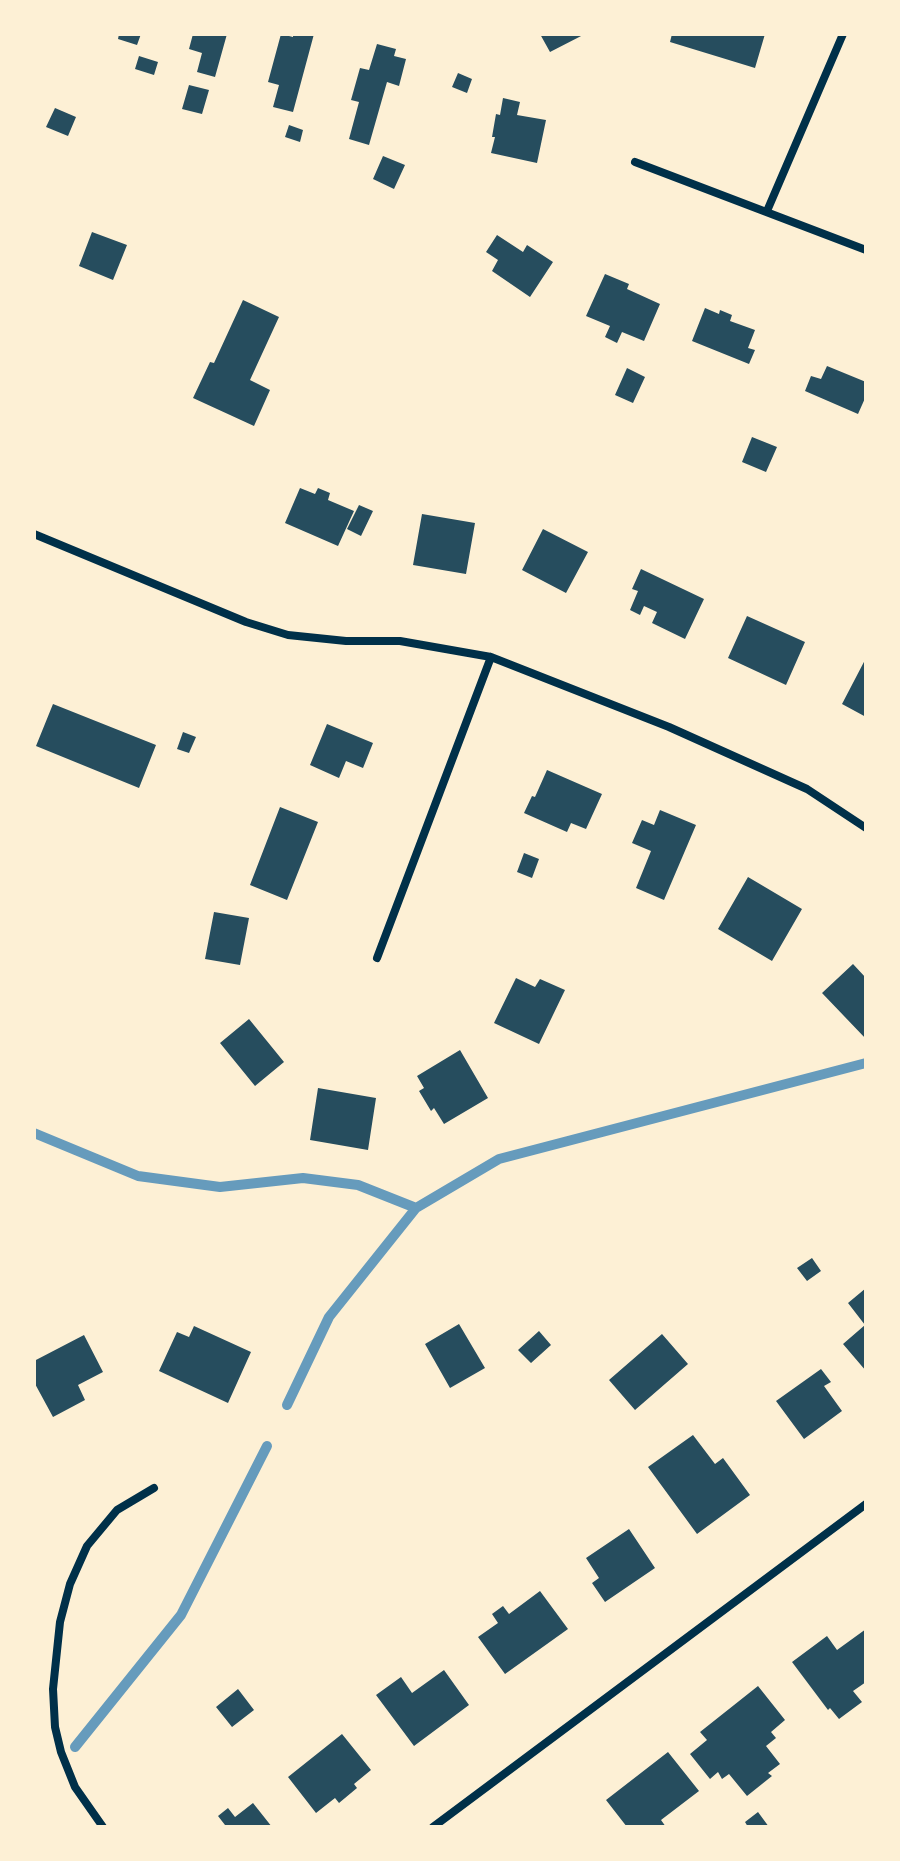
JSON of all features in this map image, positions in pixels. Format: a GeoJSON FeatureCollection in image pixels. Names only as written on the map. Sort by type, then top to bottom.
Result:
{"type":"FeatureCollection","features":[{"type":"Feature","properties":{"kind":"street"},"geometry":{"type":"LineString","coordinates":[[767,211],[843,34]]}},
{"type":"Feature","properties":{"kind":"street"},"geometry":{"type":"LineString","coordinates":[[635,162],[866,250]]}},
{"type":"Feature","properties":{"kind":"street"},"geometry":{"type":"LineString","coordinates":[[34,534],[246,622],[288,635],[346,641],[400,641],[491,657],[669,727],[807,789],[866,828]]}},
{"type":"Feature","properties":{"kind":"street"},"geometry":{"type":"LineString","coordinates":[[377,958],[491,657]]}},
{"type":"Feature","properties":{"kind":"street"},"geometry":{"type":"LineString","coordinates":[[103,1827],[75,1787],[55,1727],[53,1689],[60,1622],[70,1584],[87,1546],[117,1510],[154,1488]]}},
{"type":"Feature","properties":{"kind":"street"},"geometry":{"type":"LineString","coordinates":[[433,1827],[866,1504]]}},
{"type":"Feature","properties":{"kind":"building"},"geometry":{"type":"Polygon","coordinates":[[[119,34],[141,34],[137,45],[118,39],[119,34]]]}},
{"type":"Feature","properties":{"kind":"building"},"geometry":{"type":"Polygon","coordinates":[[[193,34],[227,34],[215,77],[197,72],[202,53],[189,49],[193,34]]]}},
{"type":"Feature","properties":{"kind":"building"},"geometry":{"type":"Polygon","coordinates":[[[281,34],[293,37],[293,34],[314,34],[293,112],[273,107],[279,85],[268,82],[281,34]]]}},
{"type":"Feature","properties":{"kind":"building"},"geometry":{"type":"Polygon","coordinates":[[[540,34],[585,34],[550,52],[540,34]]]}},
{"type":"Feature","properties":{"kind":"building"},"geometry":{"type":"Polygon","coordinates":[[[672,34],[765,34],[755,68],[670,42],[672,34]]]}},
{"type":"Feature","properties":{"kind":"building"},"geometry":{"type":"Polygon","coordinates":[[[377,44],[396,49],[394,56],[406,59],[399,86],[387,82],[369,145],[349,139],[359,102],[351,100],[360,68],[369,70],[377,44]]]}},
{"type":"Feature","properties":{"kind":"building"},"geometry":{"type":"Polygon","coordinates":[[[139,56],[158,62],[154,75],[135,69],[139,56]]]}},
{"type":"Feature","properties":{"kind":"building"},"geometry":{"type":"Polygon","coordinates":[[[458,73],[472,79],[467,93],[452,87],[458,73]]]}},
{"type":"Feature","properties":{"kind":"building"},"geometry":{"type":"Polygon","coordinates":[[[189,85],[209,90],[202,114],[182,109],[189,85]]]}},
{"type":"Feature","properties":{"kind":"building"},"geometry":{"type":"Polygon","coordinates":[[[503,98],[520,102],[517,115],[546,120],[537,163],[491,153],[496,114],[500,115],[503,98]]]}},
{"type":"Feature","properties":{"kind":"building"},"geometry":{"type":"Polygon","coordinates":[[[55,108],[76,117],[68,136],[46,127],[55,108]]]}},
{"type":"Feature","properties":{"kind":"building"},"geometry":{"type":"Polygon","coordinates":[[[289,125],[303,130],[300,142],[285,137],[289,125]]]}},
{"type":"Feature","properties":{"kind":"building"},"geometry":{"type":"Polygon","coordinates":[[[383,156],[405,165],[394,189],[373,179],[383,156]]]}},
{"type":"Feature","properties":{"kind":"building"},"geometry":{"type":"Polygon","coordinates":[[[92,232],[127,245],[113,280],[79,266],[92,232]]]}},
{"type":"Feature","properties":{"kind":"building"},"geometry":{"type":"Polygon","coordinates":[[[497,235],[523,252],[527,245],[553,262],[530,297],[492,271],[498,260],[486,252],[497,235]]]}},
{"type":"Feature","properties":{"kind":"building"},"geometry":{"type":"Polygon","coordinates":[[[605,274],[629,284],[627,289],[660,304],[644,341],[622,332],[617,343],[605,337],[610,326],[586,316],[605,274]]]}},
{"type":"Feature","properties":{"kind":"building"},"geometry":{"type":"Polygon","coordinates":[[[243,300],[279,317],[250,380],[270,390],[254,426],[193,398],[210,362],[214,363],[243,300]]]}},
{"type":"Feature","properties":{"kind":"building"},"geometry":{"type":"Polygon","coordinates":[[[705,308],[732,315],[730,321],[755,330],[748,348],[755,350],[749,364],[692,341],[705,308]]]}},
{"type":"Feature","properties":{"kind":"building"},"geometry":{"type":"Polygon","coordinates":[[[827,366],[866,382],[866,396],[858,414],[805,391],[811,376],[821,379],[827,366]]]}},
{"type":"Feature","properties":{"kind":"building"},"geometry":{"type":"Polygon","coordinates":[[[627,368],[645,377],[633,403],[615,395],[627,368]]]}},
{"type":"Feature","properties":{"kind":"building"},"geometry":{"type":"Polygon","coordinates":[[[752,437],[777,447],[766,472],[742,462],[752,437]]]}},
{"type":"Feature","properties":{"kind":"building"},"geometry":{"type":"Polygon","coordinates":[[[300,488],[315,494],[318,488],[330,493],[328,500],[354,511],[338,546],[285,523],[300,488]]]}},
{"type":"Feature","properties":{"kind":"building"},"geometry":{"type":"Polygon","coordinates":[[[359,505],[373,511],[361,536],[347,529],[359,505]]]}},
{"type":"Feature","properties":{"kind":"building"},"geometry":{"type":"Polygon","coordinates":[[[422,514],[475,523],[466,574],[413,565],[422,514]]]}},
{"type":"Feature","properties":{"kind":"building"},"geometry":{"type":"Polygon","coordinates":[[[543,529],[588,552],[566,593],[522,570],[543,529]]]}},
{"type":"Feature","properties":{"kind":"building"},"geometry":{"type":"Polygon","coordinates":[[[641,569],[704,599],[685,639],[652,623],[657,612],[644,606],[640,615],[630,610],[638,591],[632,589],[641,569]]]}},
{"type":"Feature","properties":{"kind":"building"},"geometry":{"type":"Polygon","coordinates":[[[747,616],[805,642],[786,685],[728,658],[747,616]]]}},
{"type":"Feature","properties":{"kind":"building"},"geometry":{"type":"Polygon","coordinates":[[[866,658],[866,717],[842,704],[866,658]]]}},
{"type":"Feature","properties":{"kind":"building"},"geometry":{"type":"Polygon","coordinates":[[[53,704],[156,745],[139,788],[36,746],[53,704]]]}},
{"type":"Feature","properties":{"kind":"building"},"geometry":{"type":"Polygon","coordinates":[[[327,724],[373,743],[363,768],[346,761],[339,778],[310,765],[327,724]]]}},
{"type":"Feature","properties":{"kind":"building"},"geometry":{"type":"Polygon","coordinates":[[[183,732],[196,737],[189,753],[177,749],[183,732]]]}},
{"type":"Feature","properties":{"kind":"building"},"geometry":{"type":"Polygon","coordinates":[[[547,770],[602,794],[586,829],[571,823],[567,832],[524,813],[547,770]]]}},
{"type":"Feature","properties":{"kind":"building"},"geometry":{"type":"Polygon","coordinates":[[[280,807],[318,822],[287,900],[250,885],[280,807]]]}},
{"type":"Feature","properties":{"kind":"building"},"geometry":{"type":"Polygon","coordinates":[[[660,810],[696,825],[664,900],[636,888],[651,851],[632,843],[642,820],[654,825],[660,810]]]}},
{"type":"Feature","properties":{"kind":"building"},"geometry":{"type":"Polygon","coordinates":[[[524,853],[539,859],[532,878],[517,872],[524,853]]]}},
{"type":"Feature","properties":{"kind":"building"},"geometry":{"type":"Polygon","coordinates":[[[748,877],[802,909],[772,961],[718,929],[748,877]]]}},
{"type":"Feature","properties":{"kind":"building"},"geometry":{"type":"Polygon","coordinates":[[[214,912],[249,918],[240,965],[205,959],[214,912]]]}},
{"type":"Feature","properties":{"kind":"building"},"geometry":{"type":"Polygon","coordinates":[[[853,964],[866,978],[866,1039],[822,993],[853,964]]]}},
{"type":"Feature","properties":{"kind":"building"},"geometry":{"type":"Polygon","coordinates":[[[516,978],[535,987],[540,979],[565,990],[539,1044],[494,1023],[516,978]]]}},
{"type":"Feature","properties":{"kind":"building"},"geometry":{"type":"Polygon","coordinates":[[[249,1019],[284,1062],[255,1086],[220,1043],[249,1019]]]}},
{"type":"Feature","properties":{"kind":"building"},"geometry":{"type":"Polygon","coordinates":[[[460,1050],[488,1098],[444,1124],[434,1108],[431,1111],[419,1091],[424,1088],[417,1076],[460,1050]]]}},
{"type":"Feature","properties":{"kind":"building"},"geometry":{"type":"Polygon","coordinates":[[[318,1088],[376,1098],[368,1150],[310,1140],[318,1088]]]}},
{"type":"Feature","properties":{"kind":"building"},"geometry":{"type":"Polygon","coordinates":[[[812,1258],[821,1271],[807,1281],[797,1268],[812,1258]]]}},
{"type":"Feature","properties":{"kind":"building"},"geometry":{"type":"Polygon","coordinates":[[[866,1288],[866,1371],[843,1344],[865,1325],[848,1303],[866,1288]]]}},
{"type":"Feature","properties":{"kind":"building"},"geometry":{"type":"Polygon","coordinates":[[[459,1324],[485,1368],[450,1388],[425,1344],[459,1324]]]}},
{"type":"Feature","properties":{"kind":"building"},"geometry":{"type":"Polygon","coordinates":[[[194,1326],[251,1352],[228,1403],[159,1371],[177,1332],[189,1337],[194,1326]]]}},
{"type":"Feature","properties":{"kind":"building"},"geometry":{"type":"Polygon","coordinates":[[[539,1331],[551,1345],[531,1363],[518,1350],[539,1331]]]}},
{"type":"Feature","properties":{"kind":"building"},"geometry":{"type":"Polygon","coordinates":[[[662,1334],[688,1364],[635,1410],[609,1380],[662,1334]]]}},
{"type":"Feature","properties":{"kind":"building"},"geometry":{"type":"Polygon","coordinates":[[[84,1335],[103,1372],[78,1385],[85,1400],[53,1417],[34,1382],[34,1361],[84,1335]]]}},
{"type":"Feature","properties":{"kind":"building"},"geometry":{"type":"Polygon","coordinates":[[[821,1369],[831,1382],[824,1386],[842,1411],[804,1439],[776,1401],[821,1369]]]}},
{"type":"Feature","properties":{"kind":"building"},"geometry":{"type":"Polygon","coordinates":[[[693,1435],[715,1464],[723,1458],[750,1495],[697,1534],[648,1467],[693,1435]]]}},
{"type":"Feature","properties":{"kind":"building"},"geometry":{"type":"Polygon","coordinates":[[[629,1529],[655,1568],[605,1602],[592,1583],[599,1578],[586,1558],[629,1529]]]}},
{"type":"Feature","properties":{"kind":"building"},"geometry":{"type":"Polygon","coordinates":[[[540,1591],[568,1629],[505,1674],[478,1637],[498,1623],[492,1614],[503,1606],[509,1614],[540,1591]]]}},
{"type":"Feature","properties":{"kind":"building"},"geometry":{"type":"Polygon","coordinates":[[[866,1629],[866,1682],[853,1691],[862,1702],[839,1719],[830,1708],[828,1710],[792,1662],[827,1636],[837,1650],[866,1629]]]}},
{"type":"Feature","properties":{"kind":"building"},"geometry":{"type":"Polygon","coordinates":[[[444,1670],[469,1705],[414,1746],[376,1695],[401,1677],[412,1693],[444,1670]]]}},
{"type":"Feature","properties":{"kind":"building"},"geometry":{"type":"Polygon","coordinates":[[[758,1686],[785,1720],[771,1732],[776,1738],[766,1746],[780,1764],[768,1773],[772,1776],[747,1796],[729,1774],[722,1779],[718,1772],[710,1779],[690,1754],[707,1740],[700,1732],[758,1686]]]}},
{"type":"Feature","properties":{"kind":"building"},"geometry":{"type":"Polygon","coordinates":[[[238,1689],[254,1710],[232,1727],[216,1707],[238,1689]]]}},
{"type":"Feature","properties":{"kind":"building"},"geometry":{"type":"Polygon","coordinates":[[[342,1734],[371,1770],[354,1784],[357,1788],[339,1803],[335,1798],[316,1813],[288,1777],[342,1734]]]}},
{"type":"Feature","properties":{"kind":"building"},"geometry":{"type":"Polygon","coordinates":[[[668,1752],[699,1791],[661,1820],[666,1827],[627,1827],[606,1800],[668,1752]]]}},
{"type":"Feature","properties":{"kind":"building"},"geometry":{"type":"Polygon","coordinates":[[[253,1803],[272,1827],[223,1827],[225,1825],[218,1816],[228,1808],[235,1817],[253,1803]]]}},
{"type":"Feature","properties":{"kind":"building"},"geometry":{"type":"Polygon","coordinates":[[[758,1812],[769,1827],[748,1827],[745,1822],[758,1812]]]}},
{"type":"Feature","properties":{"kind":"waterway"},"geometry":{"type":"LineString","coordinates":[[287,1405],[329,1317],[416,1208],[499,1159],[866,1063]]}},
{"type":"Feature","properties":{"kind":"waterway"},"geometry":{"type":"LineString","coordinates":[[34,1133],[138,1176],[220,1187],[303,1178],[358,1185],[416,1208]]}},
{"type":"Feature","properties":{"kind":"waterway"},"geometry":{"type":"LineString","coordinates":[[75,1747],[181,1615],[267,1446]]}}]}
